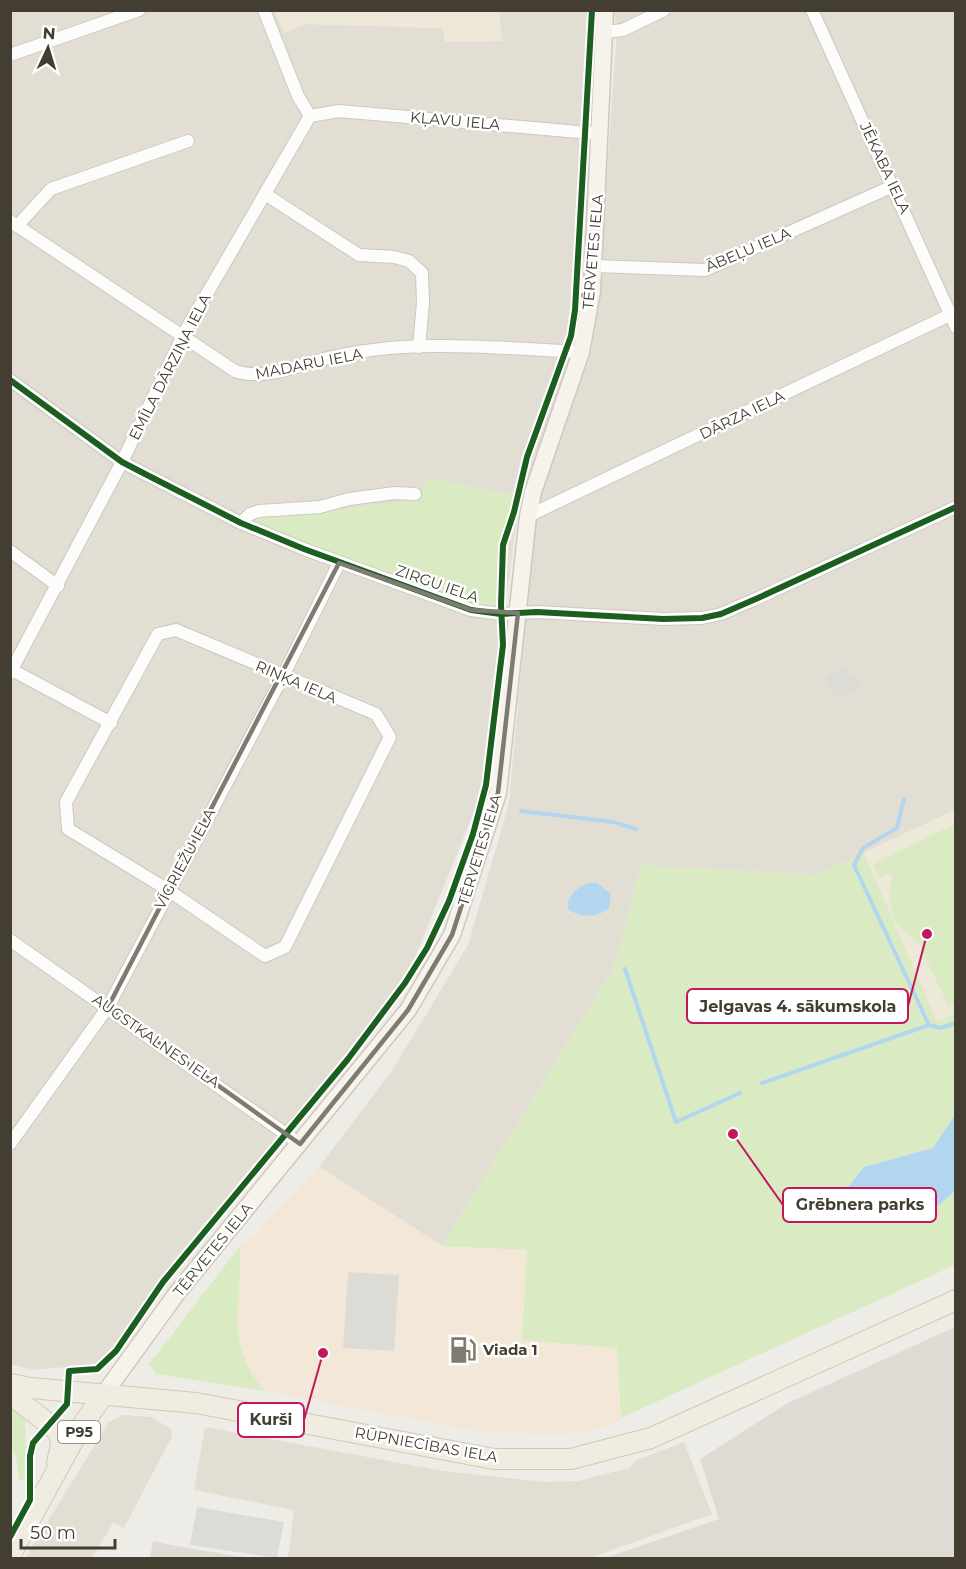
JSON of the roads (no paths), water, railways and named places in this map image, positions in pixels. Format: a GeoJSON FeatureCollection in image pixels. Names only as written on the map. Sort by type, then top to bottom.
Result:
{"type":"FeatureCollection","features":[{"type":"Feature","properties":{"kind":"main road","name":"TĒRVETES IELA"},"geometry":{"type":"LineString","coordinates":[[10,1556],[80,1430],[104,1394],[177,1293],[408,1010],[452,935],[498,793],[528,516],[533,492],[581,352],[594,266],[605,10]]}},
{"type":"Feature","properties":{"kind":"main road","name":"RŪPNIECĪBAS IELA"},"geometry":{"type":"LineString","coordinates":[[10,1384],[215,1406],[494,1459],[571,1459],[593,1456],[651,1438],[956,1300]]}},
{"type":"Feature","properties":{"kind":"main road"},"geometry":{"type":"LineString","coordinates":[[10,1394],[59,1432],[61,1446],[57,1472]]}},
{"type":"Feature","properties":{"kind":"street"},"geometry":{"type":"LineString","coordinates":[[10,55],[139,10]]}},
{"type":"Feature","properties":{"kind":"street"},"geometry":{"type":"LineString","coordinates":[[264,10],[298,96],[310,116]]}},
{"type":"Feature","properties":{"kind":"street"},"geometry":{"type":"LineString","coordinates":[[605,32],[623,30],[663,10]]}},
{"type":"Feature","properties":{"kind":"street","name":"JĒKABA IELA"},"geometry":{"type":"LineString","coordinates":[[812,10],[953,313],[956,327]]}},
{"type":"Feature","properties":{"kind":"street","name":"KĻAVU IELA"},"geometry":{"type":"LineString","coordinates":[[310,116],[339,111],[601,134]]}},
{"type":"Feature","properties":{"kind":"street","name":"EMĪLA DĀRZIŅA IELA"},"geometry":{"type":"LineString","coordinates":[[11,671],[122,462],[183,335],[310,116]]}},
{"type":"Feature","properties":{"kind":"street"},"geometry":{"type":"LineString","coordinates":[[14,224],[51,189],[188,141]]}},
{"type":"Feature","properties":{"kind":"street","name":"ĀBEĻU IELA"},"geometry":{"type":"LineString","coordinates":[[594,266],[705,270],[893,186]]}},
{"type":"Feature","properties":{"kind":"street"},"geometry":{"type":"LineString","coordinates":[[265,194],[359,255],[394,257],[409,261],[422,273],[423,303],[419,347]]}},
{"type":"Feature","properties":{"kind":"street","name":"MADARU IELA"},"geometry":{"type":"LineString","coordinates":[[14,224],[235,371],[250,376],[332,357],[419,347],[581,352]]}},
{"type":"Feature","properties":{"kind":"street","name":"DĀRZA IELA"},"geometry":{"type":"LineString","coordinates":[[528,516],[953,313]]}},
{"type":"Feature","properties":{"kind":"street","name":"ZIRGU IELA"},"geometry":{"type":"LineString","coordinates":[[10,380],[122,462],[242,523],[339,562],[471,610],[663,619],[702,618],[721,614],[956,507]]}},
{"type":"Feature","properties":{"kind":"street"},"geometry":{"type":"LineString","coordinates":[[242,523],[250,514],[259,511],[320,507],[356,498],[395,493],[415,494]]}},
{"type":"Feature","properties":{"kind":"street"},"geometry":{"type":"LineString","coordinates":[[10,551],[58,586]]}},
{"type":"Feature","properties":{"kind":"street","name":"VĪGRIEŽU IELA"},"geometry":{"type":"LineString","coordinates":[[10,1144],[108,1007],[283,676],[339,562]]}},
{"type":"Feature","properties":{"kind":"street","name":"RIŅĶA IELA"},"geometry":{"type":"LineString","coordinates":[[176,630],[376,714],[390,737],[285,947],[265,956],[168,890],[68,829],[66,802],[111,723],[158,634],[176,630]]}},
{"type":"Feature","properties":{"kind":"street"},"geometry":{"type":"LineString","coordinates":[[11,671],[111,723]]}},
{"type":"Feature","properties":{"kind":"street","name":"AUGSTKALNES IELA"},"geometry":{"type":"LineString","coordinates":[[10,940],[300,1144]]}},
{"type":"Feature","properties":{"kind":"water"},"geometry":{"type":"Polygon","coordinates":[[[588,883],[597,883],[611,894],[609,908],[599,914],[588,916],[568,909],[568,904],[573,893],[588,883]]]}},
{"type":"Feature","properties":{"kind":"water"},"geometry":{"type":"Polygon","coordinates":[[[955,1115],[955,1191],[926,1216],[892,1221],[859,1208],[849,1186],[864,1167],[933,1148],[955,1115]]]}},
{"type":"Feature","properties":{"kind":"waterway"},"geometry":{"type":"LineString","coordinates":[[904,799],[897,828],[863,848],[854,865],[929,1025],[940,1028],[956,1023]]}},
{"type":"Feature","properties":{"kind":"waterway"},"geometry":{"type":"LineString","coordinates":[[521,811],[613,822],[636,829]]}},
{"type":"Feature","properties":{"kind":"waterway"},"geometry":{"type":"LineString","coordinates":[[625,969],[676,1122],[740,1093]]}},
{"type":"Feature","properties":{"kind":"waterway"},"geometry":{"type":"LineString","coordinates":[[762,1083],[929,1025]]}},
{"type":"Feature","properties":{"kind":"place","name":"Jelgavas 4. sākumskola"},"geometry":{"type":"Point","coordinates":[927,934]}},
{"type":"Feature","properties":{"kind":"place","name":"Grēbnera parks"},"geometry":{"type":"Point","coordinates":[733,1134]}},
{"type":"Feature","properties":{"kind":"place","name":"Viada 1"},"geometry":{"type":"Point","coordinates":[463,1350]}},
{"type":"Feature","properties":{"kind":"place","name":"Kurši"},"geometry":{"type":"Point","coordinates":[323,1353]}}]}
